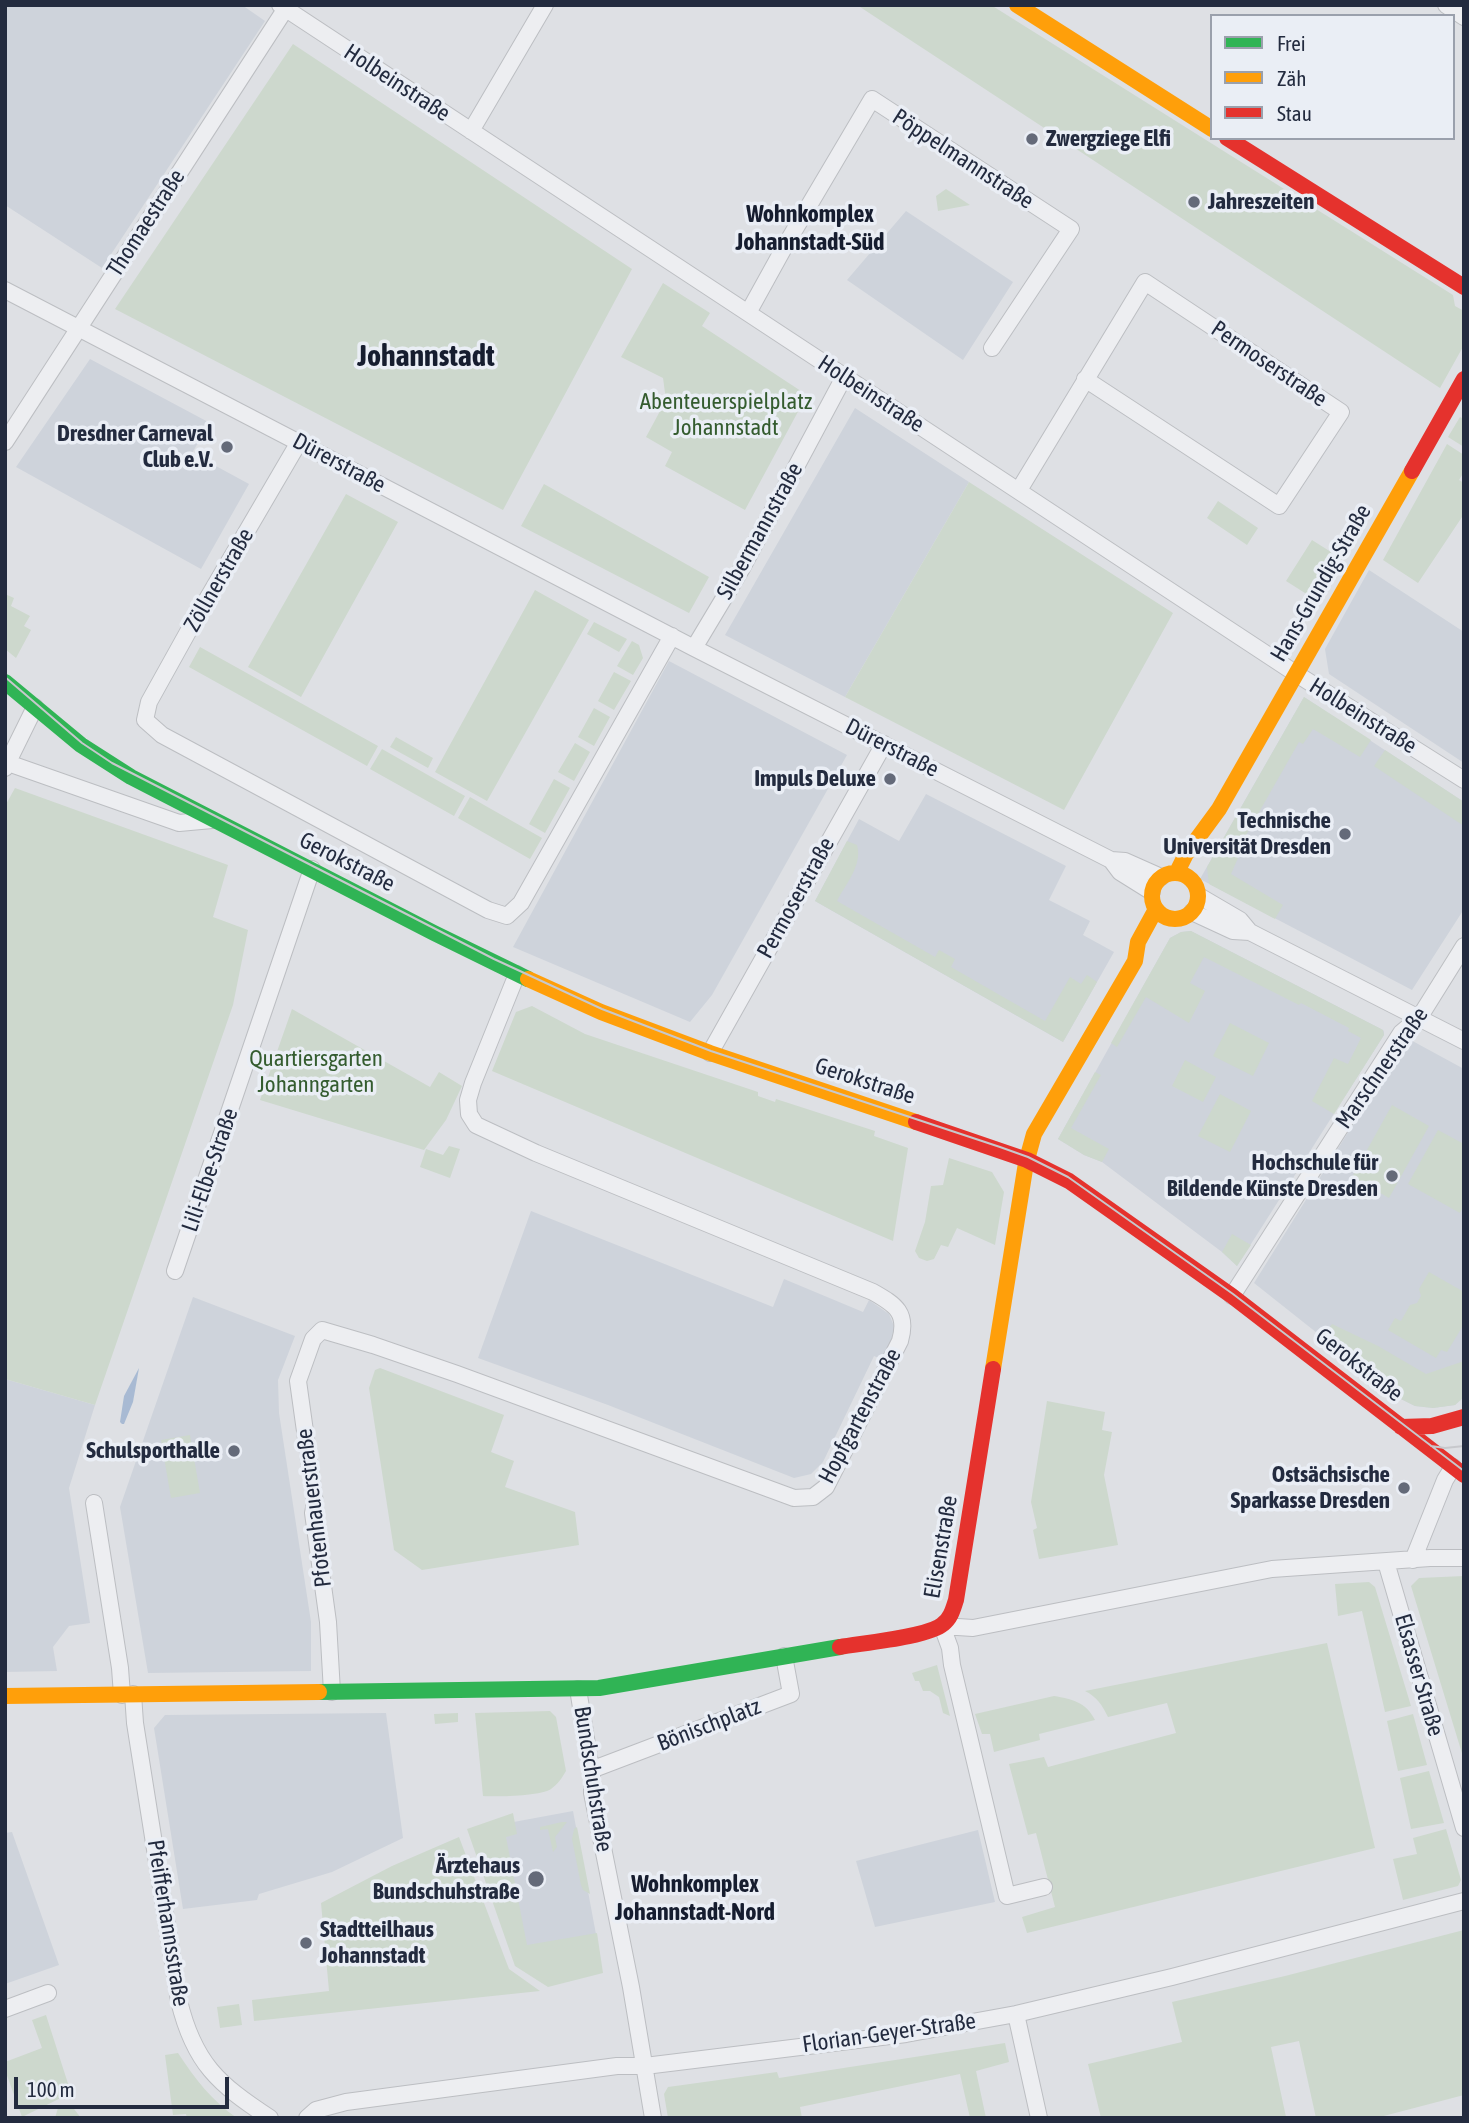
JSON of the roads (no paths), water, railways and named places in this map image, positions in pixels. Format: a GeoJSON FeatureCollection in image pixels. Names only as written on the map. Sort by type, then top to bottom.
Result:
{"type":"FeatureCollection","features":[{"type":"Feature","properties":{"kind":"street"},"geometry":{"type":"LineString","coordinates":[[471,131],[545,5]]}},
{"type":"Feature","properties":{"kind":"street"},"geometry":{"type":"LineString","coordinates":[[1017,5],[1210,128]]}},
{"type":"Feature","properties":{"kind":"street"},"geometry":{"type":"LineString","coordinates":[[1446,5],[1464,17]]}},
{"type":"Feature","properties":{"kind":"street","name":"Holbeinstraße"},"geometry":{"type":"LineString","coordinates":[[284,6],[844,377],[1464,780]]}},
{"type":"Feature","properties":{"kind":"street","name":"Thomaestraße"},"geometry":{"type":"LineString","coordinates":[[5,442],[284,6]]}},
{"type":"Feature","properties":{"kind":"street","name":"Pöppelmannstraße"},"geometry":{"type":"LineString","coordinates":[[748,313],[872,99],[1071,229],[992,348]]}},
{"type":"Feature","properties":{"kind":"street"},"geometry":{"type":"LineString","coordinates":[[1230,140],[1464,287]]}},
{"type":"Feature","properties":{"kind":"street","name":"Permoserstraße"},"geometry":{"type":"LineString","coordinates":[[1019,490],[1085,379],[1145,282],[1341,412],[1279,506],[1085,379]]}},
{"type":"Feature","properties":{"kind":"street","name":"Dürerstraße"},"geometry":{"type":"LineString","coordinates":[[5,290],[694,648],[1111,860],[1125,861],[1169,875]]}},
{"type":"Feature","properties":{"kind":"street","name":"Silbermannstraße"},"geometry":{"type":"LineString","coordinates":[[694,648],[742,568],[844,377]]}},
{"type":"Feature","properties":{"kind":"street","name":"Hans-Grundig-Straße"},"geometry":{"type":"LineString","coordinates":[[1169,875],[1219,809],[1464,379]]}},
{"type":"Feature","properties":{"kind":"street","name":"Zöllnerstraße"},"geometry":{"type":"LineString","coordinates":[[145,720],[149,702],[299,442]]}},
{"type":"Feature","properties":{"kind":"street","name":"Gerokstraße"},"geometry":{"type":"LineString","coordinates":[[145,720],[162,735],[488,910],[508,916],[521,903],[672,636]]}},
{"type":"Feature","properties":{"kind":"street","name":"Gerokstraße"},"geometry":{"type":"LineString","coordinates":[[5,682],[81,745],[110,765],[517,974],[601,1012],[710,1054],[1027,1160],[1069,1181],[1232,1296],[1459,1471]]}},
{"type":"Feature","properties":{"kind":"street"},"geometry":{"type":"LineString","coordinates":[[35,707],[10,747],[6,766],[179,823],[214,820]]}},
{"type":"Feature","properties":{"kind":"street","name":"Permoserstraße"},"geometry":{"type":"LineString","coordinates":[[710,1054],[884,744]]}},
{"type":"Feature","properties":{"kind":"street","name":"Hans-Grundig-Straße"},"geometry":{"type":"LineString","coordinates":[[1196,888],[1219,809]]}},
{"type":"Feature","properties":{"kind":"street","name":"Dürerstraße"},"geometry":{"type":"LineString","coordinates":[[1111,860],[1120,872],[1152,892]]}},
{"type":"Feature","properties":{"kind":"street","name":"Lili-Elbe-Straße"},"geometry":{"type":"LineString","coordinates":[[176,1271],[312,869]]}},
{"type":"Feature","properties":{"kind":"street"},"geometry":{"type":"LineString","coordinates":[[1196,888],[1196,907],[1183,918],[1165,917],[1156,909],[1152,900],[1154,885],[1169,875],[1186,875],[1196,888],[1240,920],[1250,932]]}},
{"type":"Feature","properties":{"kind":"street"},"geometry":{"type":"LineString","coordinates":[[1135,961],[1138,942],[1156,909]]}},
{"type":"Feature","properties":{"kind":"street"},"geometry":{"type":"LineString","coordinates":[[1192,912],[1233,930],[1250,932],[1464,1041]]}},
{"type":"Feature","properties":{"kind":"street"},"geometry":{"type":"LineString","coordinates":[[1027,1160],[1038,1127],[1135,961],[1150,949],[1172,919]]}},
{"type":"Feature","properties":{"kind":"street","name":"Marschnerstraße"},"geometry":{"type":"LineString","coordinates":[[1232,1296],[1401,1033],[1419,1018],[1464,946]]}},
{"type":"Feature","properties":{"kind":"street","name":"Hopfgartenstraße"},"geometry":{"type":"LineString","coordinates":[[322,1330],[435,1366],[794,1498],[813,1497],[826,1487],[900,1341],[904,1329],[899,1311],[890,1301],[873,1292],[548,1158],[476,1125],[469,1114],[468,1100],[517,974]]}},
{"type":"Feature","properties":{"kind":"street","name":"Elisenstraße"},"geometry":{"type":"LineString","coordinates":[[1027,1160],[956,1600],[952,1614],[942,1626],[950,1648],[1007,1896],[1044,1887]]}},
{"type":"Feature","properties":{"kind":"street","name":"Pfotenhauerstraße"},"geometry":{"type":"LineString","coordinates":[[322,1330],[313,1339],[298,1381],[315,1503],[313,1513],[328,1622],[332,1692]]}},
{"type":"Feature","properties":{"kind":"street"},"geometry":{"type":"LineString","coordinates":[[1401,1427],[1432,1426],[1464,1417]]}},
{"type":"Feature","properties":{"kind":"street"},"geometry":{"type":"LineString","coordinates":[[1413,1560],[1445,1480],[1459,1471]]}},
{"type":"Feature","properties":{"kind":"street","name":"Pfeifferhannsstraße"},"geometry":{"type":"LineString","coordinates":[[94,1503],[120,1668],[135,1723],[177,1987],[186,2028],[194,2047],[222,2084],[270,2118]]}},
{"type":"Feature","properties":{"kind":"street"},"geometry":{"type":"LineString","coordinates":[[5,1696],[606,1687],[915,1635],[942,1626],[973,1628],[1272,1569],[1464,1558]]}},
{"type":"Feature","properties":{"kind":"street","name":"Elsasser Straße"},"geometry":{"type":"LineString","coordinates":[[1386,1562],[1464,1828]]}},
{"type":"Feature","properties":{"kind":"street","name":"Bönischplatz"},"geometry":{"type":"LineString","coordinates":[[591,1770],[791,1694],[784,1656]]}},
{"type":"Feature","properties":{"kind":"street","name":"Bundschuhstraße"},"geometry":{"type":"LineString","coordinates":[[579,1689],[592,1793],[653,2118]]}},
{"type":"Feature","properties":{"kind":"street","name":"Florian-Geyer-Straße"},"geometry":{"type":"LineString","coordinates":[[307,2118],[316,2110],[346,2102],[617,2066],[645,2066],[906,2034],[1016,2014],[1172,1977],[1464,1901]]}},
{"type":"Feature","properties":{"kind":"street"},"geometry":{"type":"LineString","coordinates":[[5,2009],[48,1993]]}},
{"type":"Feature","properties":{"kind":"street"},"geometry":{"type":"LineString","coordinates":[[1016,2014],[1039,2118]]}},
{"type":"Feature","properties":{"kind":"water"},"geometry":{"type":"Polygon","coordinates":[[[139,1368],[133,1402],[122,1424],[120,1422],[124,1396],[139,1368]]]}},
{"type":"Feature","properties":{"kind":"tram line"},"geometry":{"type":"LineString","coordinates":[[5,677],[82,743],[112,763],[494,959],[602,1009],[711,1051],[1000,1147],[1028,1157],[1068,1177],[1233,1294],[1464,1471]]}},
{"type":"Feature","properties":{"kind":"tram line"},"geometry":{"type":"LineString","coordinates":[[1431,1446],[1464,1446]]}},
{"type":"Feature","properties":{"kind":"place","name":"Zwergziege Elfi"},"geometry":{"type":"Point","coordinates":[1032,139]}},
{"type":"Feature","properties":{"kind":"place","name":"Jahreszeiten"},"geometry":{"type":"Point","coordinates":[1194,202]}},
{"type":"Feature","properties":{"kind":"place","name":"Dresdner Carneval Club e.V."},"geometry":{"type":"Point","coordinates":[227,447]}},
{"type":"Feature","properties":{"kind":"place","name":"Impuls Deluxe"},"geometry":{"type":"Point","coordinates":[890,779]}},
{"type":"Feature","properties":{"kind":"place","name":"Technische Universität Dresden"},"geometry":{"type":"Point","coordinates":[1345,834]}},
{"type":"Feature","properties":{"kind":"place","name":"Hochschule für Bildende Künste Dresden"},"geometry":{"type":"Point","coordinates":[1392,1176]}},
{"type":"Feature","properties":{"kind":"place","name":"Schulsporthalle"},"geometry":{"type":"Point","coordinates":[234,1451]}},
{"type":"Feature","properties":{"kind":"place","name":"Ostsächsische Sparkasse Dresden"},"geometry":{"type":"Point","coordinates":[1404,1488]}},
{"type":"Feature","properties":{"kind":"place","name":"Ärztehaus Bundschuhstraße"},"geometry":{"type":"Point","coordinates":[536,1879]}},
{"type":"Feature","properties":{"kind":"place","name":"Stadtteilhaus Johannstadt"},"geometry":{"type":"Point","coordinates":[306,1943]}},
{"type":"Feature","properties":{"kind":"district","name":"Wohnkomplex Johannstadt-Süd"},"geometry":{"type":"Point","coordinates":[810,228]}},
{"type":"Feature","properties":{"kind":"district","name":"Johannstadt"},"geometry":{"type":"Point","coordinates":[426,357]}},
{"type":"Feature","properties":{"kind":"district","name":"Wohnkomplex Johannstadt-Nord"},"geometry":{"type":"Point","coordinates":[695,1898]}},
{"type":"Feature","properties":{"kind":"park label","name":"Abenteuerspielplatz Johannstadt"},"geometry":{"type":"Point","coordinates":[726,415]}},
{"type":"Feature","properties":{"kind":"park label","name":"Quartiersgarten Johanngarten"},"geometry":{"type":"Point","coordinates":[316,1072]}}]}
